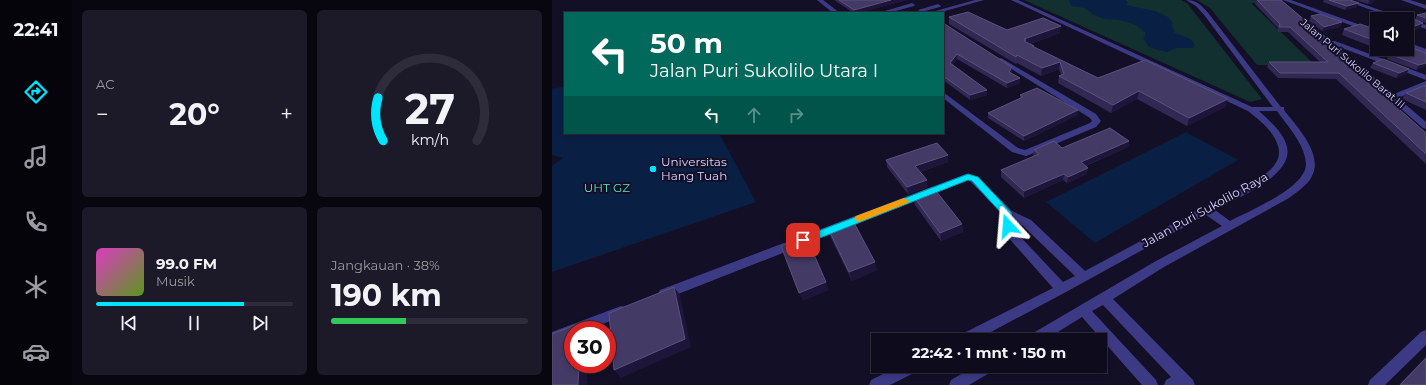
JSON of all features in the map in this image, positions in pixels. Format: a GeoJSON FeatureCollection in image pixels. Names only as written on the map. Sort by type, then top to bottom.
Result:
{"type":"FeatureCollection","features":[{"type":"Feature","properties":{"kind":"street"},"geometry":{"type":"LineString","coordinates":[[820,0],[836,12]]}},
{"type":"Feature","properties":{"kind":"street"},"geometry":{"type":"LineString","coordinates":[[903,0],[923,12],[960,0]]}},
{"type":"Feature","properties":{"kind":"street"},"geometry":{"type":"LineString","coordinates":[[934,12],[966,1],[981,0]]}},
{"type":"Feature","properties":{"kind":"street","name":"Jalan Puri Sukolilo Raya"},"geometry":{"type":"LineString","coordinates":[[977,333],[1062,289],[1205,209],[1266,178],[1282,162],[1283,151],[1278,137],[1273,129],[1251,109],[1014,0]]}},
{"type":"Feature","properties":{"kind":"street"},"geometry":{"type":"LineString","coordinates":[[1045,333],[1160,264],[1285,196],[1299,187],[1307,178],[1311,162],[1309,152],[1301,138],[1281,109],[1207,15],[1198,5],[1189,0]]}},
{"type":"Feature","properties":{"kind":"street","name":"Jalan Puri Sukolilo Barat III"},"geometry":{"type":"LineString","coordinates":[[1282,0],[1283,3],[1290,9]]}},
{"type":"Feature","properties":{"kind":"street"},"geometry":{"type":"LineString","coordinates":[[1286,0],[1370,30]]}},
{"type":"Feature","properties":{"kind":"street"},"geometry":{"type":"LineString","coordinates":[[1346,0],[1382,12]]}},
{"type":"Feature","properties":{"kind":"street"},"geometry":{"type":"LineString","coordinates":[[1404,0],[1426,7]]}},
{"type":"Feature","properties":{"kind":"street"},"geometry":{"type":"LineString","coordinates":[[885,12],[912,5]]}},
{"type":"Feature","properties":{"kind":"street","name":"Jalan Puri Sukolilo Barat III"},"geometry":{"type":"LineString","coordinates":[[1296,14],[1426,126]]}},
{"type":"Feature","properties":{"kind":"street"},"geometry":{"type":"LineString","coordinates":[[1414,23],[1426,27]]}},
{"type":"Feature","properties":{"kind":"street"},"geometry":{"type":"LineString","coordinates":[[1326,40],[1426,78]]}},
{"type":"Feature","properties":{"kind":"street"},"geometry":{"type":"LineString","coordinates":[[1414,46],[1426,50]]}},
{"type":"Feature","properties":{"kind":"street"},"geometry":{"type":"LineString","coordinates":[[944,95],[1015,150],[1026,153],[1095,124],[1096,121],[1092,116],[997,58]]}},
{"type":"Feature","properties":{"kind":"street"},"geometry":{"type":"LineString","coordinates":[[1394,97],[1426,83]]}},
{"type":"Feature","properties":{"kind":"street"},"geometry":{"type":"LineString","coordinates":[[1251,109],[1281,109]]}},
{"type":"Feature","properties":{"kind":"street"},"geometry":{"type":"LineString","coordinates":[[656,298],[966,177],[975,179],[1008,214],[1021,219],[1027,224],[1083,277]]}},
{"type":"Feature","properties":{"kind":"street"},"geometry":{"type":"LineString","coordinates":[[1205,209],[1230,226]]}},
{"type":"Feature","properties":{"kind":"street"},"geometry":{"type":"LineString","coordinates":[[1008,214],[1010,232],[1062,289]]}},
{"type":"Feature","properties":{"kind":"street"},"geometry":{"type":"LineString","coordinates":[[1104,298],[1180,383]]}},
{"type":"Feature","properties":{"kind":"street"},"geometry":{"type":"LineString","coordinates":[[552,338],[633,306]]}},
{"type":"Feature","properties":{"kind":"street"},"geometry":{"type":"LineString","coordinates":[[1083,310],[1151,385]]}},
{"type":"Feature","properties":{"kind":"street"},"geometry":{"type":"LineString","coordinates":[[1375,385],[1426,336]]}},
{"type":"Feature","properties":{"kind":"street"},"geometry":{"type":"LineString","coordinates":[[876,385],[899,373]]}},
{"type":"Feature","properties":{"kind":"street"},"geometry":{"type":"LineString","coordinates":[[956,385],[976,373]]}},
{"type":"Feature","properties":{"kind":"green space"},"geometry":{"type":"Polygon","coordinates":[[[1024,0],[1181,0],[1187,3],[1262,99],[1250,102],[1024,0]]]}},
{"type":"Feature","properties":{"kind":"green space"},"geometry":{"type":"Polygon","coordinates":[[[1197,0],[1273,0],[1278,3],[1251,3],[1316,66],[1257,65],[1210,8],[1197,0]]]}},
{"type":"Feature","properties":{"kind":"water"},"geometry":{"type":"Polygon","coordinates":[[[1069,0],[1126,0],[1128,3],[1126,5],[1155,11],[1168,17],[1173,23],[1172,25],[1175,33],[1191,39],[1195,45],[1193,48],[1177,48],[1167,52],[1149,47],[1143,38],[1145,36],[1145,32],[1136,25],[1120,20],[1105,19],[1094,15],[1085,8],[1071,6],[1069,0]]]}},
{"type":"Feature","properties":{"kind":"water","name":"UHT GZ"},"geometry":{"type":"Polygon","coordinates":[[[564,86],[564,134],[720,134],[756,202],[552,272],[552,166],[563,158],[552,155],[552,89],[564,86]]]}},
{"type":"Feature","properties":{"kind":"water"},"geometry":{"type":"Polygon","coordinates":[[[1186,132],[1238,160],[1095,243],[1046,202],[1186,132]]]}},
{"type":"Feature","properties":{"kind":"building"},"geometry":{"type":"Polygon","coordinates":[[[839,0],[891,0],[854,10],[839,0]]]}},
{"type":"Feature","properties":{"kind":"building"},"geometry":{"type":"Polygon","coordinates":[[[1257,0],[1281,0],[1314,28],[1307,28],[1350,63],[1344,63],[1426,133],[1426,154],[1339,73],[1280,73],[1269,62],[1328,62],[1290,27],[1279,27],[1280,24],[1257,0]]]}},
{"type":"Feature","properties":{"kind":"building"},"geometry":{"type":"Polygon","coordinates":[[[1329,0],[1350,0],[1359,3],[1347,6],[1329,0]]]}},
{"type":"Feature","properties":{"kind":"building"},"geometry":{"type":"Polygon","coordinates":[[[968,12],[1007,30],[1043,18],[1061,26],[1024,39],[1026,40],[1024,41],[1098,78],[1145,60],[1228,99],[1189,118],[1139,91],[1113,105],[1059,76],[1064,74],[1060,62],[1042,68],[1017,55],[1016,57],[949,17],[968,12]]]}},
{"type":"Feature","properties":{"kind":"building"},"geometry":{"type":"Polygon","coordinates":[[[1426,13],[1426,18],[1417,15],[1426,13]]]}},
{"type":"Feature","properties":{"kind":"building"},"geometry":{"type":"Polygon","coordinates":[[[1320,14],[1342,22],[1324,27],[1311,16],[1320,14]]]}},
{"type":"Feature","properties":{"kind":"building"},"geometry":{"type":"Polygon","coordinates":[[[1414,19],[1423,23],[1414,26],[1414,19]]]}},
{"type":"Feature","properties":{"kind":"building"},"geometry":{"type":"Polygon","coordinates":[[[944,24],[1012,67],[1009,72],[1020,78],[1007,83],[957,54],[950,63],[987,90],[970,95],[944,77],[944,24]]]}},
{"type":"Feature","properties":{"kind":"building"},"geometry":{"type":"Polygon","coordinates":[[[1360,24],[1370,28],[1370,39],[1344,29],[1360,24]]]}},
{"type":"Feature","properties":{"kind":"building"},"geometry":{"type":"Polygon","coordinates":[[[1414,49],[1426,53],[1426,63],[1419,65],[1394,56],[1414,56],[1414,49]]]}},
{"type":"Feature","properties":{"kind":"building"},"geometry":{"type":"Polygon","coordinates":[[[1383,59],[1409,69],[1399,73],[1373,63],[1383,59]]]}},
{"type":"Feature","properties":{"kind":"building"},"geometry":{"type":"Polygon","coordinates":[[[1426,85],[1426,102],[1406,93],[1426,85]]]}},
{"type":"Feature","properties":{"kind":"building"},"geometry":{"type":"Polygon","coordinates":[[[1037,88],[1078,110],[1024,136],[988,113],[1023,97],[1020,95],[1037,88]]]}},
{"type":"Feature","properties":{"kind":"building"},"geometry":{"type":"Polygon","coordinates":[[[1110,128],[1129,141],[1081,162],[1088,168],[1068,177],[1064,174],[1024,191],[1001,170],[1039,154],[1034,150],[1054,141],[1062,148],[1110,128]]]}},
{"type":"Feature","properties":{"kind":"building"},"geometry":{"type":"Polygon","coordinates":[[[937,143],[948,155],[915,166],[927,180],[907,187],[886,160],[937,143]]]}},
{"type":"Feature","properties":{"kind":"building"},"geometry":{"type":"Polygon","coordinates":[[[933,187],[962,224],[940,233],[914,197],[914,195],[933,187]]]}},
{"type":"Feature","properties":{"kind":"building"},"geometry":{"type":"Polygon","coordinates":[[[852,219],[875,262],[849,272],[828,228],[852,219]]]}},
{"type":"Feature","properties":{"kind":"building"},"geometry":{"type":"Polygon","coordinates":[[[806,236],[826,282],[799,293],[781,246],[806,236]]]}},
{"type":"Feature","properties":{"kind":"building"},"geometry":{"type":"Polygon","coordinates":[[[674,287],[685,339],[616,369],[616,321],[610,321],[609,313],[674,287]]]}},
{"type":"Feature","properties":{"kind":"building"},"geometry":{"type":"Polygon","coordinates":[[[564,329],[564,373],[579,373],[578,385],[552,385],[552,334],[564,329]]]}},
{"type":"Feature","properties":{"kind":"building"},"geometry":{"type":"Polygon","coordinates":[[[1426,358],[1426,385],[1400,385],[1426,358]]]}},
{"type":"Feature","properties":{"kind":"slow traffic"},"geometry":{"type":"LineString","coordinates":[[859,219],[904,201]]}},
{"type":"Feature","properties":{"kind":"place","name":"Universitas Hang Tuah"},"geometry":{"type":"Point","coordinates":[653,169]}},
{"type":"Feature","properties":{"kind":"route"},"geometry":{"type":"LineString","coordinates":[[803,240],[966,177],[972,177],[975,179],[1008,214],[1008,226]]}}]}
